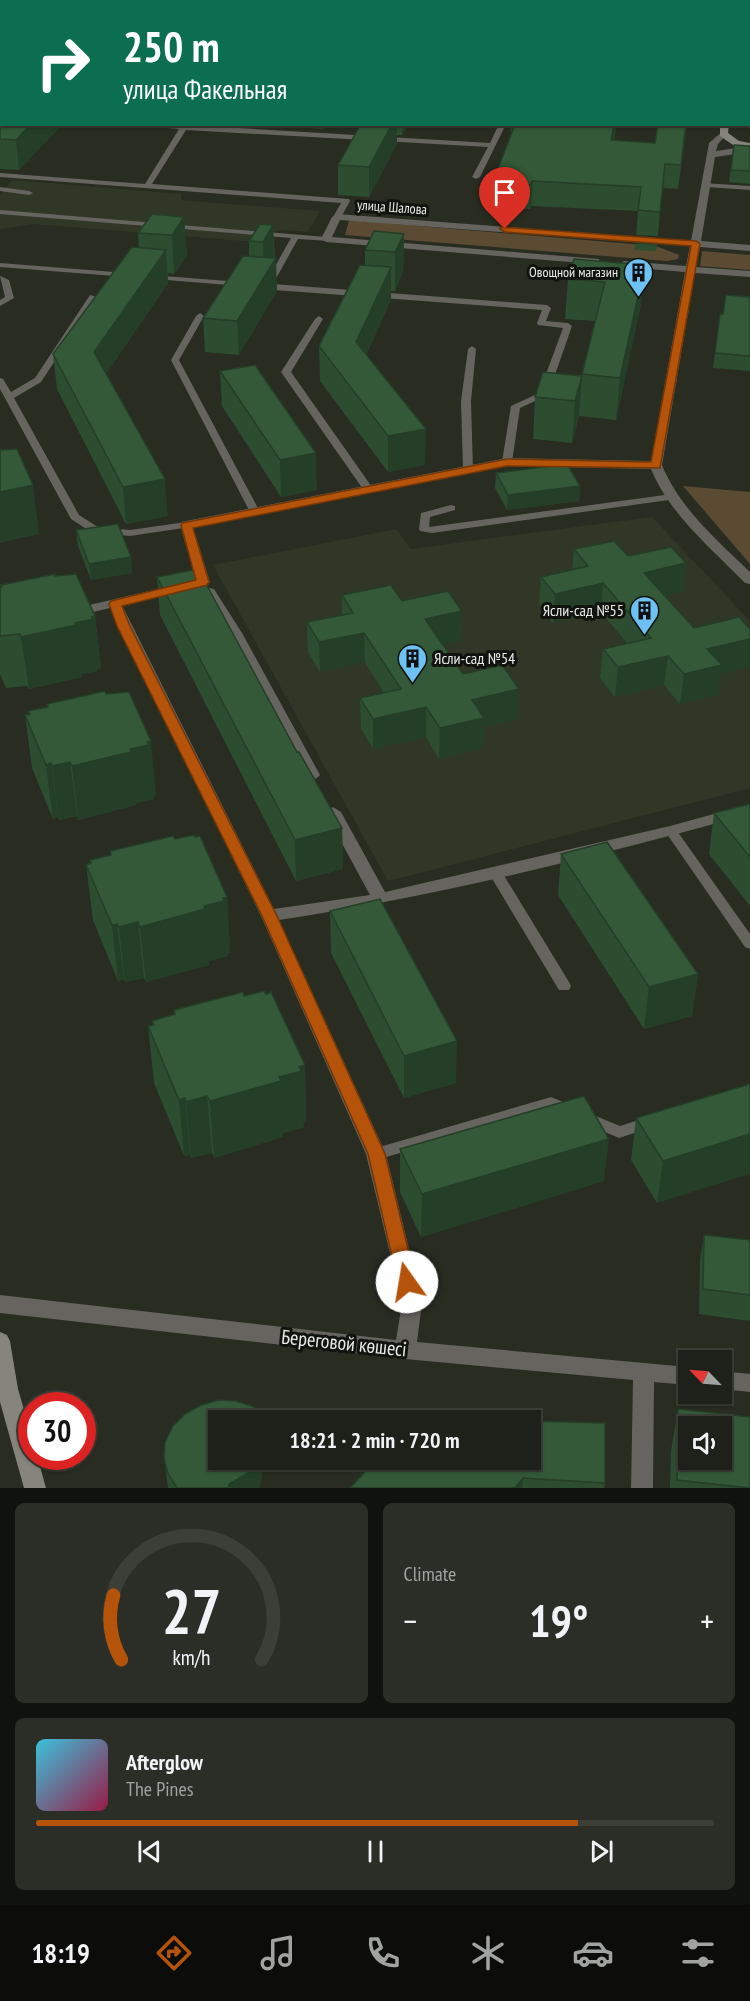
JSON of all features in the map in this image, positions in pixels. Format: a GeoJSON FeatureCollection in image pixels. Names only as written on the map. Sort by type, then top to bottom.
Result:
{"type":"FeatureCollection","features":[{"type":"Feature","properties":{"kind":"main road"},"geometry":{"type":"LineString","coordinates":[[724,129],[736,143],[750,148]]}},
{"type":"Feature","properties":{"kind":"main road"},"geometry":{"type":"LineString","coordinates":[[0,1341],[7,1389],[35,1488]]}},
{"type":"Feature","properties":{"kind":"street"},"geometry":{"type":"LineString","coordinates":[[724,129],[714,143],[711,155],[656,465],[660,478],[672,497],[750,580]]}},
{"type":"Feature","properties":{"kind":"street"},"geometry":{"type":"LineString","coordinates":[[711,155],[750,148]]}},
{"type":"Feature","properties":{"kind":"street","name":"улица Шалова"},"geometry":{"type":"LineString","coordinates":[[326,239],[337,217],[750,248]]}},
{"type":"Feature","properties":{"kind":"street"},"geometry":{"type":"LineString","coordinates":[[326,239],[750,274]]}},
{"type":"Feature","properties":{"kind":"street"},"geometry":{"type":"LineString","coordinates":[[380,899],[234,633],[203,582],[186,525],[507,462],[656,465]]}},
{"type":"Feature","properties":{"kind":"street"},"geometry":{"type":"LineString","coordinates":[[57,616],[203,582]]}},
{"type":"Feature","properties":{"kind":"street"},"geometry":{"type":"LineString","coordinates":[[115,604],[269,916],[376,1154],[412,1303],[405,1350]]}},
{"type":"Feature","properties":{"kind":"street"},"geometry":{"type":"LineString","coordinates":[[269,916],[380,899],[671,831],[750,809]]}},
{"type":"Feature","properties":{"kind":"street","name":"Береговой көшесі"},"geometry":{"type":"LineString","coordinates":[[0,1304],[405,1350],[678,1375]]}},
{"type":"Feature","properties":{"kind":"street"},"geometry":{"type":"LineString","coordinates":[[642,1488],[644,1371]]}},
{"type":"Feature","properties":{"kind":"street"},"geometry":{"type":"LineString","coordinates":[[732,1381],[750,1383]]}},
{"type":"Feature","properties":{"kind":"lane"},"geometry":{"type":"LineString","coordinates":[[154,126],[349,133],[493,145]]}},
{"type":"Feature","properties":{"kind":"lane"},"geometry":{"type":"LineString","coordinates":[[476,177],[502,126]]}},
{"type":"Feature","properties":{"kind":"lane"},"geometry":{"type":"LineString","coordinates":[[147,186],[183,128]]}},
{"type":"Feature","properties":{"kind":"lane"},"geometry":{"type":"LineString","coordinates":[[0,175],[346,201],[337,217]]}},
{"type":"Feature","properties":{"kind":"lane"},"geometry":{"type":"LineString","coordinates":[[706,185],[750,188]]}},
{"type":"Feature","properties":{"kind":"lane"},"geometry":{"type":"LineString","coordinates":[[0,189],[29,193]]}},
{"type":"Feature","properties":{"kind":"lane"},"geometry":{"type":"LineString","coordinates":[[0,213],[326,239]]}},
{"type":"Feature","properties":{"kind":"lane"},"geometry":{"type":"LineString","coordinates":[[268,286],[296,236]]}},
{"type":"Feature","properties":{"kind":"lane"},"geometry":{"type":"LineString","coordinates":[[0,265],[547,309],[541,323],[568,326],[543,395],[516,406],[507,462]]}},
{"type":"Feature","properties":{"kind":"lane"},"geometry":{"type":"LineString","coordinates":[[0,278],[5,280],[10,298],[0,303]]}},
{"type":"Feature","properties":{"kind":"lane"},"geometry":{"type":"LineString","coordinates":[[9,397],[38,380],[93,297]]}},
{"type":"Feature","properties":{"kind":"lane"},"geometry":{"type":"LineString","coordinates":[[200,316],[175,360],[255,512]]}},
{"type":"Feature","properties":{"kind":"lane"},"geometry":{"type":"LineString","coordinates":[[319,319],[286,372],[369,490]]}},
{"type":"Feature","properties":{"kind":"lane"},"geometry":{"type":"LineString","coordinates":[[468,470],[466,401],[472,349]]}},
{"type":"Feature","properties":{"kind":"lane"},"geometry":{"type":"LineString","coordinates":[[0,381],[75,517],[95,530],[130,533],[186,525]]}},
{"type":"Feature","properties":{"kind":"lane"},"geometry":{"type":"LineString","coordinates":[[451,508],[425,515],[424,529],[432,530],[672,497]]}},
{"type":"Feature","properties":{"kind":"lane"},"geometry":{"type":"LineString","coordinates":[[671,831],[750,944]]}},
{"type":"Feature","properties":{"kind":"lane"},"geometry":{"type":"LineString","coordinates":[[495,872],[564,986]]}},
{"type":"Feature","properties":{"kind":"lane"},"geometry":{"type":"LineString","coordinates":[[376,1154],[551,1103],[619,1132],[662,1119]]}},
{"type":"Feature","properties":{"kind":"shaded area"},"geometry":{"type":"Polygon","coordinates":[[[12,180],[181,194],[181,200],[320,211],[308,232],[285,230],[273,232],[267,243],[33,224],[0,229],[0,195],[12,180]]]}},
{"type":"Feature","properties":{"kind":"shaded area"},"geometry":{"type":"Polygon","coordinates":[[[349,220],[656,246],[679,255],[678,259],[667,261],[345,235],[349,220]]]}},
{"type":"Feature","properties":{"kind":"shaded area"},"geometry":{"type":"Polygon","coordinates":[[[702,251],[750,255],[750,270],[700,266],[702,251]]]}},
{"type":"Feature","properties":{"kind":"shaded area"},"geometry":{"type":"Polygon","coordinates":[[[683,486],[750,492],[750,564],[683,486]]]}},
{"type":"Feature","properties":{"kind":"shaded area"},"geometry":{"type":"Polygon","coordinates":[[[652,517],[750,621],[750,788],[388,881],[213,565],[396,529],[411,549],[652,517]]]}},
{"type":"Feature","properties":{"kind":"building"},"geometry":{"type":"Polygon","coordinates":[[[0,126],[29,126],[16,140],[0,139],[0,126]]]}},
{"type":"Feature","properties":{"kind":"building"},"geometry":{"type":"Polygon","coordinates":[[[360,126],[391,126],[369,167],[338,165],[360,126]]]}},
{"type":"Feature","properties":{"kind":"building"},"geometry":{"type":"Polygon","coordinates":[[[514,126],[614,126],[611,140],[655,143],[658,126],[686,126],[681,165],[665,164],[660,212],[638,210],[641,187],[532,181],[531,185],[493,182],[514,126]]]}},
{"type":"Feature","properties":{"kind":"building"},"geometry":{"type":"Polygon","coordinates":[[[734,145],[750,146],[750,171],[731,170],[734,145]]]}},
{"type":"Feature","properties":{"kind":"building"},"geometry":{"type":"Polygon","coordinates":[[[152,214],[184,217],[172,235],[138,233],[152,214]]]}},
{"type":"Feature","properties":{"kind":"building"},"geometry":{"type":"Polygon","coordinates":[[[260,224],[273,225],[263,242],[249,241],[260,224]]]}},
{"type":"Feature","properties":{"kind":"building"},"geometry":{"type":"Polygon","coordinates":[[[374,231],[404,234],[395,252],[365,250],[374,231]]]}},
{"type":"Feature","properties":{"kind":"building"},"geometry":{"type":"Polygon","coordinates":[[[636,237],[658,239],[657,244],[635,243],[636,237]]]}},
{"type":"Feature","properties":{"kind":"building"},"geometry":{"type":"Polygon","coordinates":[[[132,247],[166,250],[94,352],[165,479],[123,487],[53,354],[132,247]]]}},
{"type":"Feature","properties":{"kind":"building"},"geometry":{"type":"Polygon","coordinates":[[[243,256],[276,258],[237,321],[203,318],[243,256]]]}},
{"type":"Feature","properties":{"kind":"building"},"geometry":{"type":"Polygon","coordinates":[[[574,259],[645,265],[620,378],[582,374],[605,282],[568,279],[574,259]]]}},
{"type":"Feature","properties":{"kind":"building"},"geometry":{"type":"Polygon","coordinates":[[[360,265],[391,267],[356,342],[426,429],[388,436],[319,346],[360,265]]]}},
{"type":"Feature","properties":{"kind":"building"},"geometry":{"type":"Polygon","coordinates":[[[726,295],[750,297],[750,356],[715,353],[720,314],[723,314],[726,295]]]}},
{"type":"Feature","properties":{"kind":"building"},"geometry":{"type":"Polygon","coordinates":[[[255,365],[316,453],[280,460],[220,371],[255,365]]]}},
{"type":"Feature","properties":{"kind":"building"},"geometry":{"type":"Polygon","coordinates":[[[543,372],[582,376],[575,401],[535,397],[543,372]]]}},
{"type":"Feature","properties":{"kind":"building"},"geometry":{"type":"Polygon","coordinates":[[[17,449],[33,485],[0,492],[0,450],[17,449]]]}},
{"type":"Feature","properties":{"kind":"building"},"geometry":{"type":"Polygon","coordinates":[[[567,464],[580,486],[508,495],[496,473],[567,464]]]}},
{"type":"Feature","properties":{"kind":"building"},"geometry":{"type":"Polygon","coordinates":[[[118,524],[131,557],[89,564],[76,530],[118,524]]]}},
{"type":"Feature","properties":{"kind":"building"},"geometry":{"type":"Polygon","coordinates":[[[614,541],[628,556],[671,547],[686,563],[644,573],[694,628],[739,617],[750,629],[750,639],[707,649],[722,665],[684,674],[668,656],[618,667],[603,649],[651,638],[603,583],[555,594],[541,577],[588,566],[574,549],[614,541]]]}},
{"type":"Feature","properties":{"kind":"building"},"geometry":{"type":"Polygon","coordinates":[[[198,569],[297,752],[342,828],[295,840],[157,577],[198,569]]]}},
{"type":"Feature","properties":{"kind":"building"},"geometry":{"type":"Polygon","coordinates":[[[55,574],[55,576],[76,574],[95,616],[92,617],[93,619],[21,637],[20,634],[0,636],[1,585],[55,574]]]}},
{"type":"Feature","properties":{"kind":"building"},"geometry":{"type":"Polygon","coordinates":[[[391,585],[402,601],[448,591],[462,611],[425,619],[463,674],[502,665],[519,689],[472,700],[484,718],[440,728],[426,707],[373,719],[360,698],[401,689],[364,633],[319,642],[307,622],[353,613],[342,595],[391,585]]]}},
{"type":"Feature","properties":{"kind":"building"},"geometry":{"type":"Polygon","coordinates":[[[105,691],[106,694],[129,692],[151,741],[147,742],[149,745],[130,749],[131,752],[72,766],[70,762],[46,765],[25,715],[30,714],[28,711],[48,707],[47,704],[105,691]]]}},
{"type":"Feature","properties":{"kind":"building"},"geometry":{"type":"Polygon","coordinates":[[[750,804],[750,857],[714,813],[750,804]]]}},
{"type":"Feature","properties":{"kind":"building"},"geometry":{"type":"Polygon","coordinates":[[[194,835],[195,837],[200,836],[227,897],[223,898],[224,901],[204,906],[205,909],[140,927],[138,922],[119,927],[117,924],[112,925],[86,865],[91,863],[90,860],[111,855],[110,851],[173,836],[175,839],[194,835]]]}},
{"type":"Feature","properties":{"kind":"building"},"geometry":{"type":"Polygon","coordinates":[[[607,842],[698,974],[649,987],[561,854],[607,842]]]}},
{"type":"Feature","properties":{"kind":"building"},"geometry":{"type":"Polygon","coordinates":[[[380,899],[457,1041],[404,1056],[330,911],[380,899]]]}},
{"type":"Feature","properties":{"kind":"building"},"geometry":{"type":"Polygon","coordinates":[[[264,991],[266,994],[271,992],[305,1065],[299,1067],[302,1071],[279,1077],[281,1081],[210,1101],[207,1096],[186,1102],[185,1098],[179,1100],[148,1026],[154,1025],[152,1021],[175,1014],[174,1010],[243,992],[244,996],[264,991]]]}},
{"type":"Feature","properties":{"kind":"building"},"geometry":{"type":"Polygon","coordinates":[[[750,1084],[750,1134],[663,1161],[636,1118],[750,1084]]]}},
{"type":"Feature","properties":{"kind":"building"},"geometry":{"type":"Polygon","coordinates":[[[584,1096],[609,1139],[422,1194],[400,1149],[584,1096]]]}},
{"type":"Feature","properties":{"kind":"building"},"geometry":{"type":"Polygon","coordinates":[[[704,1235],[750,1240],[750,1295],[703,1289],[704,1235]]]}},
{"type":"Feature","properties":{"kind":"building"},"geometry":{"type":"Polygon","coordinates":[[[219,1400],[236,1401],[258,1410],[208,1410],[208,1470],[252,1470],[229,1484],[229,1488],[177,1488],[168,1474],[164,1458],[165,1442],[173,1426],[185,1414],[201,1405],[219,1400]]]}},
{"type":"Feature","properties":{"kind":"building"},"geometry":{"type":"Polygon","coordinates":[[[678,1409],[750,1417],[750,1488],[677,1480],[678,1409]]]}},
{"type":"Feature","properties":{"kind":"building"},"geometry":{"type":"Polygon","coordinates":[[[541,1421],[605,1423],[605,1483],[523,1478],[515,1488],[350,1488],[367,1470],[541,1470],[541,1421]]]}},
{"type":"Feature","properties":{"kind":"place","name":"Овощной магазин"},"geometry":{"type":"Point","coordinates":[639,298]}},
{"type":"Feature","properties":{"kind":"place","name":"Ясли-сад №55"},"geometry":{"type":"Point","coordinates":[645,636]}},
{"type":"Feature","properties":{"kind":"place","name":"Ясли-сад №54"},"geometry":{"type":"Point","coordinates":[413,684]}},
{"type":"Feature","properties":{"kind":"route"},"geometry":{"type":"LineString","coordinates":[[407,1282],[376,1154],[269,916],[115,604],[203,582],[186,525],[507,462],[656,465],[696,244],[505,229]]}}]}
